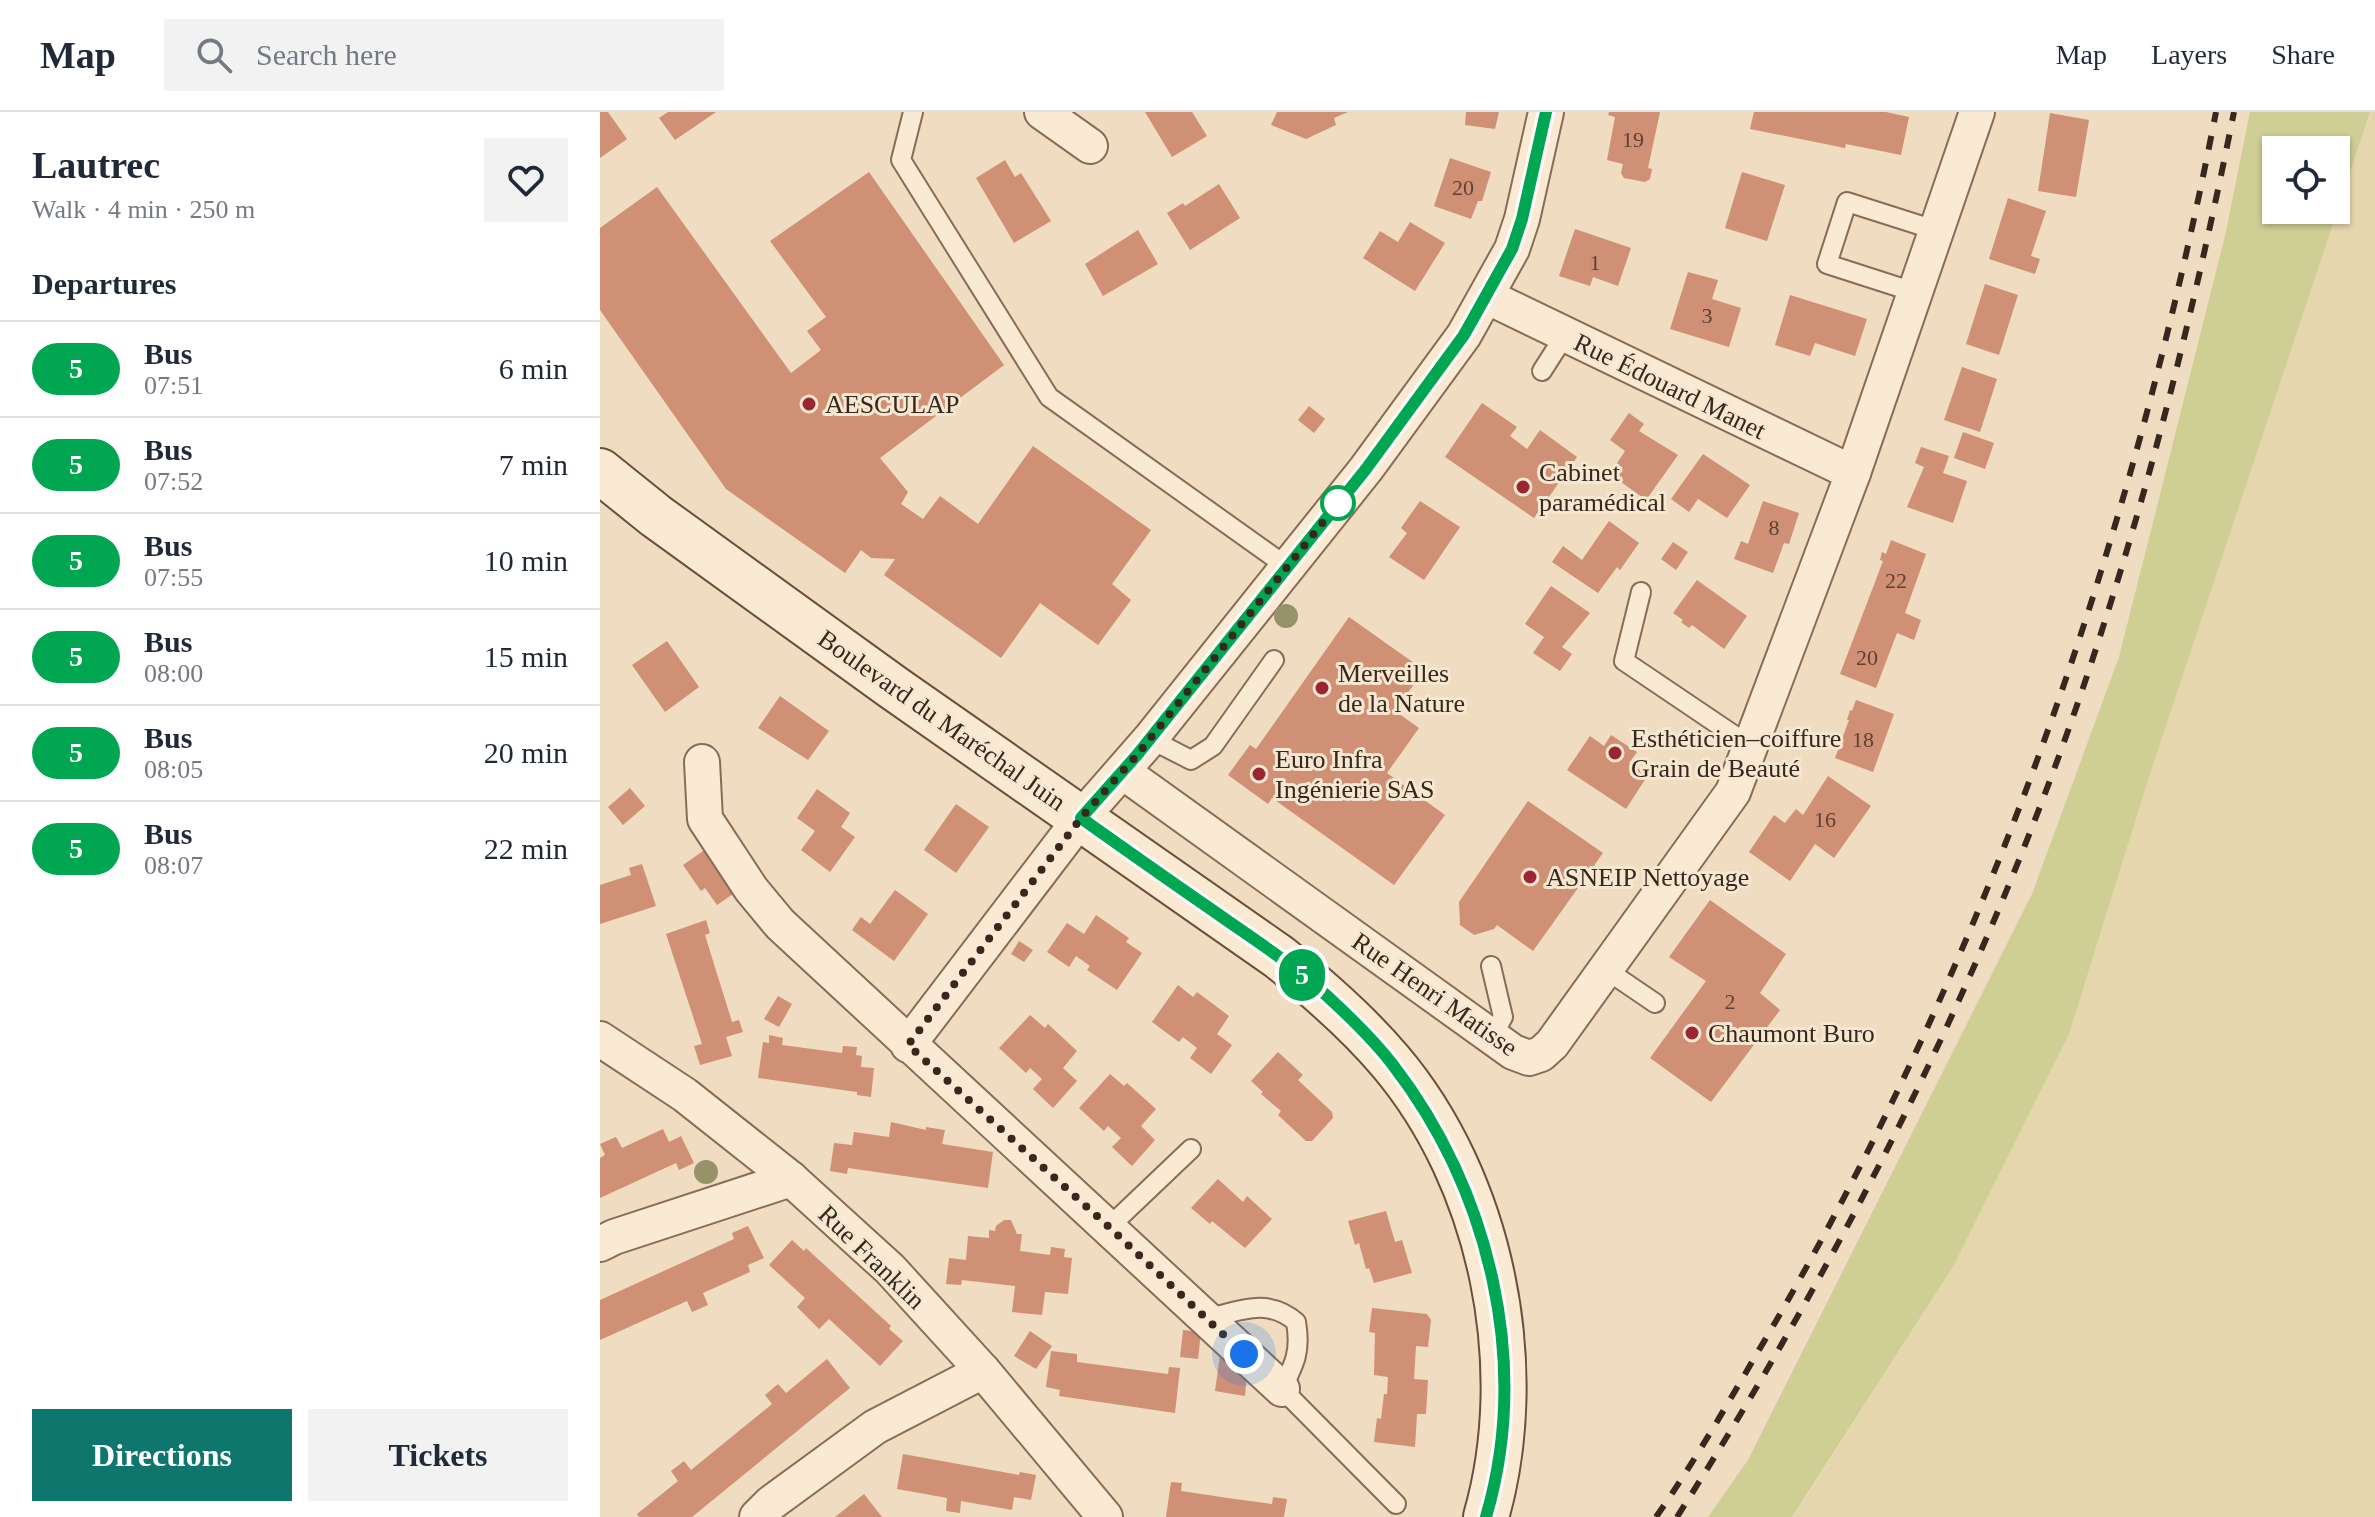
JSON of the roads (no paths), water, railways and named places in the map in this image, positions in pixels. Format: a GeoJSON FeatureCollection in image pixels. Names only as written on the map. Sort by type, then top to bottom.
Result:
{"type":"FeatureCollection","features":[{"type":"Feature","properties":{"kind":"street"},"geometry":{"type":"LineString","coordinates":[[1042,112],[1090,146]]}},
{"type":"Feature","properties":{"kind":"street"},"geometry":{"type":"LineString","coordinates":[[908,1045],[1081,818],[1150,739],[1366,469],[1464,335],[1488,297],[1512,249],[1522,219],[1546,112]]}},
{"type":"Feature","properties":{"kind":"street"},"geometry":{"type":"LineString","coordinates":[[1746,757],[1853,473],[1977,112]]}},
{"type":"Feature","properties":{"kind":"street","name":"Rue Édouard Manet"},"geometry":{"type":"LineString","coordinates":[[1488,297],[1853,473]]}},
{"type":"Feature","properties":{"kind":"street","name":"Boulevard du Maréchal Juin"},"geometry":{"type":"LineString","coordinates":[[600,471],[656,516],[794,615],[1279,957],[1324,993],[1392,1064],[1451,1156],[1487,1251],[1497,1304],[1504,1403],[1500,1444],[1486,1517]]}},
{"type":"Feature","properties":{"kind":"street","name":"Rue Henri Matisse"},"geometry":{"type":"LineString","coordinates":[[1123,772],[1513,1052],[1529,1058],[1541,1054],[1552,1044],[1733,792],[1746,757]]}},
{"type":"Feature","properties":{"kind":"street"},"geometry":{"type":"LineString","coordinates":[[702,762],[705,819],[751,889],[780,924],[1282,1389]]}},
{"type":"Feature","properties":{"kind":"street","name":"Rue Franklin"},"geometry":{"type":"LineString","coordinates":[[600,1039],[685,1095],[791,1179],[890,1269],[983,1371],[1105,1517]]}},
{"type":"Feature","properties":{"kind":"street"},"geometry":{"type":"LineString","coordinates":[[600,1244],[791,1179]]}},
{"type":"Feature","properties":{"kind":"street"},"geometry":{"type":"LineString","coordinates":[[757,1517],[771,1503],[875,1427],[983,1371]]}},
{"type":"Feature","properties":{"kind":"lane"},"geometry":{"type":"LineString","coordinates":[[913,112],[901,160],[1049,397],[1286,566]]}},
{"type":"Feature","properties":{"kind":"lane"},"geometry":{"type":"LineString","coordinates":[[1914,292],[1827,264],[1847,202],[1935,230]]}},
{"type":"Feature","properties":{"kind":"lane"},"geometry":{"type":"LineString","coordinates":[[1542,371],[1565,335]]}},
{"type":"Feature","properties":{"kind":"lane"},"geometry":{"type":"LineString","coordinates":[[1641,592],[1624,661],[1746,757]]}},
{"type":"Feature","properties":{"kind":"lane"},"geometry":{"type":"LineString","coordinates":[[1150,739],[1191,760],[1213,746],[1274,660]]}},
{"type":"Feature","properties":{"kind":"lane"},"geometry":{"type":"LineString","coordinates":[[1491,966],[1503,1017],[1492,1037]]}},
{"type":"Feature","properties":{"kind":"lane"},"geometry":{"type":"LineString","coordinates":[[1605,969],[1655,1003]]}},
{"type":"Feature","properties":{"kind":"lane"},"geometry":{"type":"LineString","coordinates":[[1109,1227],[1191,1149]]}},
{"type":"Feature","properties":{"kind":"lane"},"geometry":{"type":"LineString","coordinates":[[1206,1319],[1261,1306],[1283,1310],[1296,1322],[1300,1344],[1282,1389],[1396,1504]]}},
{"type":"Feature","properties":{"kind":"railway"},"geometry":{"type":"LineString","coordinates":[[1656,1517],[1703,1445],[1776,1321],[1854,1179],[1924,1034],[1989,886],[2046,735],[2098,582],[2143,427],[2182,270],[2216,112]]}},
{"type":"Feature","properties":{"kind":"railway"},"geometry":{"type":"LineString","coordinates":[[1677,1517],[1804,1306],[1862,1197],[1970,976],[2018,862],[2102,630],[2141,502],[2191,308],[2234,112]]}},
{"type":"Feature","properties":{"kind":"place","name":"AESCULAP"},"geometry":{"type":"Point","coordinates":[809,404]}},
{"type":"Feature","properties":{"kind":"place","name":"Cabinet paramédical"},"geometry":{"type":"Point","coordinates":[1523,487]}},
{"type":"Feature","properties":{"kind":"place","name":"Merveilles de la Nature"},"geometry":{"type":"Point","coordinates":[1322,688]}},
{"type":"Feature","properties":{"kind":"place","name":"Esthéticien–coiffure Grain de Beauté"},"geometry":{"type":"Point","coordinates":[1615,753]}},
{"type":"Feature","properties":{"kind":"place","name":"Euro Infra Ingénierie SAS"},"geometry":{"type":"Point","coordinates":[1259,774]}},
{"type":"Feature","properties":{"kind":"place","name":"ASNEIP Nettoyage"},"geometry":{"type":"Point","coordinates":[1530,877]}},
{"type":"Feature","properties":{"kind":"place","name":"Chaumont Buro"},"geometry":{"type":"Point","coordinates":[1692,1033]}}]}
